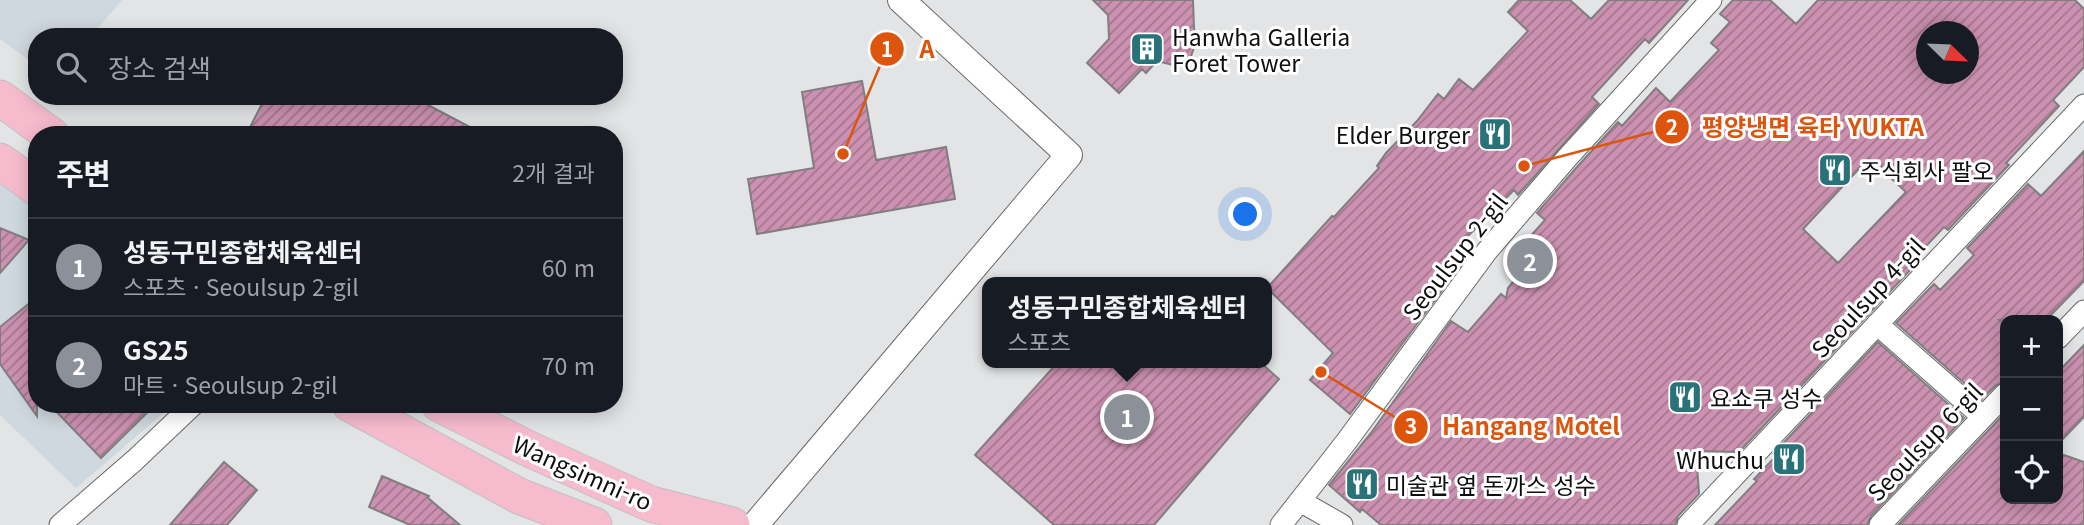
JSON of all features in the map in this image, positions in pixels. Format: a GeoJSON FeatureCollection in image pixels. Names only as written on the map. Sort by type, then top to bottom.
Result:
{"type":"FeatureCollection","features":[{"type":"Feature","properties":{"kind":"main road"},"geometry":{"type":"LineString","coordinates":[[0,99],[38,126]]}},
{"type":"Feature","properties":{"kind":"main road"},"geometry":{"type":"LineString","coordinates":[[0,161],[28,181]]}},
{"type":"Feature","properties":{"kind":"main road","name":"Wangsimni-ro"},"geometry":{"type":"LineString","coordinates":[[367,413],[519,496],[594,525]]}},
{"type":"Feature","properties":{"kind":"main road","name":"Wangsimni-ro"},"geometry":{"type":"LineString","coordinates":[[457,413],[651,504],[732,525]]}},
{"type":"Feature","properties":{"kind":"street"},"geometry":{"type":"LineString","coordinates":[[755,525],[1069,155],[901,0]]}},
{"type":"Feature","properties":{"kind":"street","name":"Seoulsup 2-gil"},"geometry":{"type":"LineString","coordinates":[[1281,525],[1487,251],[1567,158],[1711,0]]}},
{"type":"Feature","properties":{"kind":"street","name":"Seoulsup 4-gil"},"geometry":{"type":"LineString","coordinates":[[1688,525],[2084,105]]}},
{"type":"Feature","properties":{"kind":"street"},"geometry":{"type":"LineString","coordinates":[[2063,333],[2084,311]]}},
{"type":"Feature","properties":{"kind":"street"},"geometry":{"type":"LineString","coordinates":[[1877,324],[1983,417]]}},
{"type":"Feature","properties":{"kind":"street","name":"Seoulsup 6-gil"},"geometry":{"type":"LineString","coordinates":[[1880,525],[2000,399]]}},
{"type":"Feature","properties":{"kind":"street"},"geometry":{"type":"LineString","coordinates":[[60,525],[185,413]]}},
{"type":"Feature","properties":{"kind":"street"},"geometry":{"type":"LineString","coordinates":[[1300,501],[1342,525]]}},
{"type":"Feature","properties":{"kind":"shaded area"},"geometry":{"type":"Polygon","coordinates":[[[0,0],[122,0],[98,28],[28,28],[28,59],[0,39],[0,0]]]}},
{"type":"Feature","properties":{"kind":"shaded area"},"geometry":{"type":"Polygon","coordinates":[[[0,182],[28,202],[28,413],[164,413],[76,488],[0,415],[0,182]]]}},
{"type":"Feature","properties":{"kind":"building","name":"Hanwha Galleria Foret Tower"},"geometry":{"type":"Polygon","coordinates":[[[1093,0],[1193,0],[1197,39],[1190,59],[1177,66],[1157,61],[1146,73],[1142,69],[1119,93],[1087,63],[1109,39],[1108,15],[1093,0]]]}},
{"type":"Feature","properties":{"kind":"building"},"geometry":{"type":"Polygon","coordinates":[[[1519,0],[1570,0],[1591,19],[1609,0],[1688,0],[1649,43],[1645,39],[1592,97],[1599,104],[1518,195],[1514,190],[1455,249],[1461,254],[1458,258],[1463,262],[1350,414],[1310,380],[1333,353],[1272,293],[1272,282],[1379,168],[1377,166],[1386,153],[1438,94],[1444,99],[1459,79],[1473,90],[1528,31],[1508,12],[1519,0]]]}},
{"type":"Feature","properties":{"kind":"building"},"geometry":{"type":"Polygon","coordinates":[[[1733,0],[1770,0],[1796,24],[1818,0],[2075,0],[2084,9],[2084,67],[2053,100],[2059,106],[2006,163],[2009,165],[1948,230],[1944,227],[1911,262],[1915,265],[1739,452],[1696,451],[1699,494],[1678,516],[1675,525],[1381,525],[1362,509],[1360,512],[1329,485],[1371,433],[1451,321],[1468,332],[1501,294],[1506,298],[1508,288],[1518,276],[1511,269],[1513,256],[1545,220],[1537,213],[1618,122],[1622,126],[1656,88],[1670,102],[1719,50],[1711,43],[1730,22],[1720,14],[1733,0]],[[1869,158],[1803,229],[1838,263],[1906,192],[1869,158]]]}},
{"type":"Feature","properties":{"kind":"building"},"geometry":{"type":"Polygon","coordinates":[[[862,81],[876,160],[946,147],[955,199],[757,234],[748,179],[814,168],[802,92],[862,81]]]}},
{"type":"Feature","properties":{"kind":"building"},"geometry":{"type":"Polygon","coordinates":[[[261,105],[428,105],[468,126],[251,126],[261,105]]]}},
{"type":"Feature","properties":{"kind":"building"},"geometry":{"type":"Polygon","coordinates":[[[2084,151],[2084,281],[2051,315],[2000,315],[2000,383],[1982,399],[1896,323],[1934,284],[1940,290],[1974,255],[1967,248],[2028,184],[2041,196],[2084,151]]]}},
{"type":"Feature","properties":{"kind":"building"},"geometry":{"type":"Polygon","coordinates":[[[0,228],[28,241],[0,273],[0,228]]]}},
{"type":"Feature","properties":{"kind":"building"},"geometry":{"type":"Polygon","coordinates":[[[28,304],[28,403],[0,364],[0,327],[28,304]]]}},
{"type":"Feature","properties":{"kind":"building"},"geometry":{"type":"Polygon","coordinates":[[[1878,342],[1964,418],[1871,516],[1867,525],[1715,525],[1757,481],[1754,479],[1779,453],[1774,453],[1878,342]]]}},
{"type":"Feature","properties":{"kind":"building"},"geometry":{"type":"Polygon","coordinates":[[[2084,345],[2084,417],[2063,439],[2063,378],[2063,367],[2084,345]]]}},
{"type":"Feature","properties":{"kind":"building"},"geometry":{"type":"Polygon","coordinates":[[[1053,368],[1267,368],[1279,379],[1154,525],[1054,525],[975,455],[1053,368]]]}},
{"type":"Feature","properties":{"kind":"building"},"geometry":{"type":"Polygon","coordinates":[[[58,413],[147,413],[101,458],[58,413]]]}},
{"type":"Feature","properties":{"kind":"building"},"geometry":{"type":"Polygon","coordinates":[[[2000,418],[2000,504],[2063,504],[2063,455],[2084,462],[2084,525],[1898,525],[2000,418]]]}},
{"type":"Feature","properties":{"kind":"building"},"geometry":{"type":"Polygon","coordinates":[[[224,462],[257,490],[227,525],[170,525],[224,462]]]}},
{"type":"Feature","properties":{"kind":"building"},"geometry":{"type":"Polygon","coordinates":[[[382,476],[429,496],[428,498],[460,525],[410,525],[369,507],[382,476]]]}},
{"type":"Feature","properties":{"kind":"place","name":"Hanwha Galleria Foret Tower"},"geometry":{"type":"Point","coordinates":[1147,49]}},
{"type":"Feature","properties":{"kind":"place","name":"Elder Burger"},"geometry":{"type":"Point","coordinates":[1495,134]}},
{"type":"Feature","properties":{"kind":"place","name":"A"},"geometry":{"type":"Point","coordinates":[843,154]}},
{"type":"Feature","properties":{"kind":"place","name":"평양냉면 육타 YUKTA"},"geometry":{"type":"Point","coordinates":[1524,166]}},
{"type":"Feature","properties":{"kind":"place","name":"주식회사 팔오"},"geometry":{"type":"Point","coordinates":[1835,170]}},
{"type":"Feature","properties":{"kind":"place","name":"GS25"},"geometry":{"type":"Point","coordinates":[1530,261]}},
{"type":"Feature","properties":{"kind":"place","name":"Hangang Motel"},"geometry":{"type":"Point","coordinates":[1321,372]}},
{"type":"Feature","properties":{"kind":"place","name":"요쇼쿠 성수"},"geometry":{"type":"Point","coordinates":[1685,397]}},
{"type":"Feature","properties":{"kind":"place","name":"성동구민종합체육센터"},"geometry":{"type":"Point","coordinates":[1127,417]}},
{"type":"Feature","properties":{"kind":"place","name":"Whuchu"},"geometry":{"type":"Point","coordinates":[1789,459]}},
{"type":"Feature","properties":{"kind":"place","name":"미술관 옆 돈까스 성수"},"geometry":{"type":"Point","coordinates":[1362,484]}}]}
